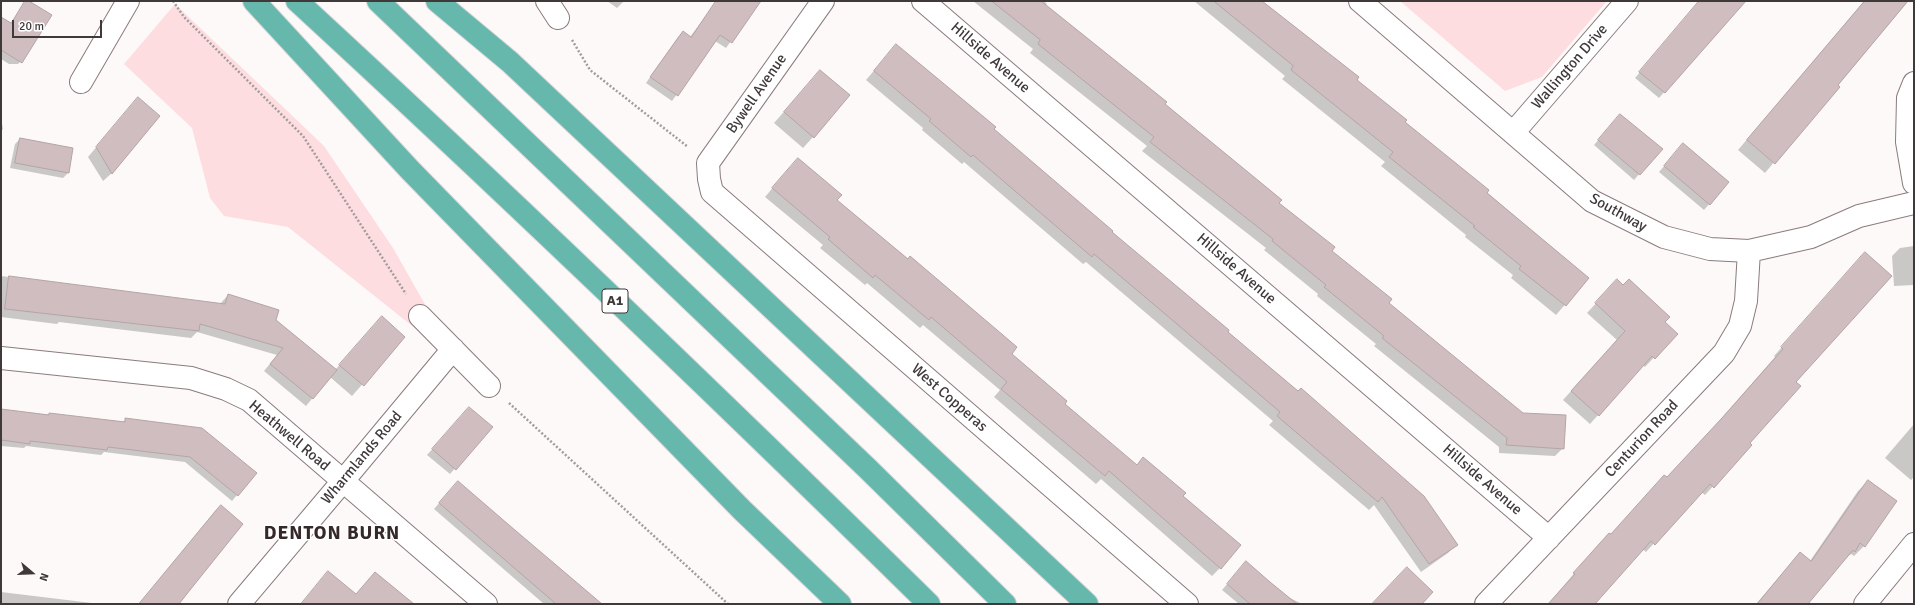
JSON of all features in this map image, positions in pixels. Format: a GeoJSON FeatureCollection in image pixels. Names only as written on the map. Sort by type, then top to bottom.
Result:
{"type":"FeatureCollection","features":[{"type":"Feature","properties":{"kind":"highway"},"geometry":{"type":"LineString","coordinates":[[254,1],[421,181],[742,510],[840,604]]}},
{"type":"Feature","properties":{"kind":"highway","name":"A1"},"geometry":{"type":"LineString","coordinates":[[298,1],[425,120],[830,507],[929,604]]}},
{"type":"Feature","properties":{"kind":"highway"},"geometry":{"type":"LineString","coordinates":[[378,1],[862,464],[1005,604]]}},
{"type":"Feature","properties":{"kind":"highway"},"geometry":{"type":"LineString","coordinates":[[437,1],[510,62],[1087,604]]}},
{"type":"Feature","properties":{"kind":"highway"},"geometry":{"type":"LineString","coordinates":[[460,1],[510,62]]}},
{"type":"Feature","properties":{"kind":"street"},"geometry":{"type":"LineString","coordinates":[[81,82],[128,1]]}},
{"type":"Feature","properties":{"kind":"street","name":"Bywell Avenue"},"geometry":{"type":"LineString","coordinates":[[708,163],[823,1]]}},
{"type":"Feature","properties":{"kind":"street","name":"Hillside Avenue"},"geometry":{"type":"LineString","coordinates":[[923,1],[1549,538]]}},
{"type":"Feature","properties":{"kind":"street","name":"Southway"},"geometry":{"type":"LineString","coordinates":[[1360,1],[1592,201],[1664,237],[1710,249],[1748,251],[1811,237],[1859,216],[1914,203]]}},
{"type":"Feature","properties":{"kind":"street","name":"Wallington Drive"},"geometry":{"type":"LineString","coordinates":[[1513,133],[1627,1]]}},
{"type":"Feature","properties":{"kind":"street"},"geometry":{"type":"LineString","coordinates":[[1914,83],[1908,98],[1907,142],[1914,183]]}},
{"type":"Feature","properties":{"kind":"street","name":"West Copperas"},"geometry":{"type":"LineString","coordinates":[[708,163],[712,192],[1187,604]]}},
{"type":"Feature","properties":{"kind":"street","name":"Centurion Road"},"geometry":{"type":"LineString","coordinates":[[1486,604],[1724,353],[1742,320],[1746,302],[1748,251]]}},
{"type":"Feature","properties":{"kind":"street"},"geometry":{"type":"LineString","coordinates":[[420,316],[489,386]]}},
{"type":"Feature","properties":{"kind":"street","name":"Wharmlands Road"},"geometry":{"type":"LineString","coordinates":[[239,604],[453,349]]}},
{"type":"Feature","properties":{"kind":"street","name":"Heathwell Road"},"geometry":{"type":"LineString","coordinates":[[1,358],[191,378],[226,389],[250,400],[486,604]]}},
{"type":"Feature","properties":{"kind":"street"},"geometry":{"type":"LineString","coordinates":[[1865,604],[1914,544]]}},
{"type":"Feature","properties":{"kind":"path"},"geometry":{"type":"LineString","coordinates":[[174,1],[184,16],[303,136],[420,316]]}},
{"type":"Feature","properties":{"kind":"path"},"geometry":{"type":"LineString","coordinates":[[552,9],[590,70],[708,163]]}},
{"type":"Feature","properties":{"kind":"path"},"geometry":{"type":"LineString","coordinates":[[489,386],[728,604]]}},
{"type":"Feature","properties":{"kind":"shaded area"},"geometry":{"type":"Polygon","coordinates":[[[1400,1],[1607,1],[1542,77],[1505,91],[1400,1]]]}},
{"type":"Feature","properties":{"kind":"shaded area"},"geometry":{"type":"Polygon","coordinates":[[[175,4],[324,146],[393,248],[426,306],[416,329],[288,227],[224,216],[210,198],[192,128],[124,64],[175,4]]]}},
{"type":"Feature","properties":{"kind":"building"},"geometry":{"type":"Polygon","coordinates":[[[25,1],[29,1],[52,15],[22,63],[1,50],[1,17],[11,23],[25,1]]]}},
{"type":"Feature","properties":{"kind":"building"},"geometry":{"type":"Polygon","coordinates":[[[716,1],[761,1],[732,43],[720,35],[678,96],[650,77],[683,31],[691,37],[716,1]]]}},
{"type":"Feature","properties":{"kind":"building"},"geometry":{"type":"Polygon","coordinates":[[[992,1],[1041,1],[1167,102],[1165,104],[1282,200],[1279,203],[1335,247],[1332,251],[1392,299],[1389,303],[1523,413],[1566,415],[1564,449],[1506,445],[1507,438],[1382,338],[1384,336],[1324,287],[1326,285],[1272,241],[1273,239],[1150,142],[1154,137],[1038,44],[1040,40],[992,1]]]}},
{"type":"Feature","properties":{"kind":"building"},"geometry":{"type":"Polygon","coordinates":[[[1214,1],[1262,1],[1359,77],[1357,80],[1407,120],[1405,122],[1489,190],[1487,193],[1589,278],[1566,306],[1519,269],[1521,266],[1473,227],[1475,226],[1389,157],[1393,152],[1291,70],[1293,66],[1214,1]]]}},
{"type":"Feature","properties":{"kind":"building"},"geometry":{"type":"Polygon","coordinates":[[[1699,1],[1746,1],[1665,93],[1639,72],[1699,1]]]}},
{"type":"Feature","properties":{"kind":"building"},"geometry":{"type":"Polygon","coordinates":[[[1865,1],[1908,1],[1838,85],[1840,87],[1775,164],[1747,140],[1865,1]]]}},
{"type":"Feature","properties":{"kind":"building"},"geometry":{"type":"Polygon","coordinates":[[[896,44],[996,127],[994,129],[1113,231],[1112,232],[1229,330],[1228,332],[1298,391],[1301,388],[1424,496],[1458,545],[1429,564],[1382,497],[1378,502],[1277,416],[1280,412],[1164,313],[1094,254],[1092,257],[973,155],[971,157],[929,121],[931,119],[874,71],[896,44]]]}},
{"type":"Feature","properties":{"kind":"building"},"geometry":{"type":"Polygon","coordinates":[[[820,70],[850,95],[814,138],[784,112],[820,70]]]}},
{"type":"Feature","properties":{"kind":"building"},"geometry":{"type":"Polygon","coordinates":[[[138,97],[160,116],[112,174],[96,147],[138,97]]]}},
{"type":"Feature","properties":{"kind":"building"},"geometry":{"type":"Polygon","coordinates":[[[1620,114],[1663,149],[1640,175],[1598,140],[1620,114]]]}},
{"type":"Feature","properties":{"kind":"building"},"geometry":{"type":"Polygon","coordinates":[[[20,138],[73,148],[69,173],[15,163],[20,138]]]}},
{"type":"Feature","properties":{"kind":"building"},"geometry":{"type":"Polygon","coordinates":[[[1683,143],[1729,182],[1710,205],[1664,166],[1683,143]]]}},
{"type":"Feature","properties":{"kind":"building"},"geometry":{"type":"Polygon","coordinates":[[[798,158],[842,195],[837,200],[908,259],[910,256],[1017,347],[1012,354],[1067,401],[1065,404],[1137,465],[1143,457],[1186,493],[1183,496],[1241,545],[1221,569],[1109,471],[1105,476],[1001,389],[1007,382],[931,317],[929,320],[875,275],[873,278],[828,239],[830,237],[772,188],[798,158]]]}},
{"type":"Feature","properties":{"kind":"building"},"geometry":{"type":"Polygon","coordinates":[[[1865,252],[1892,276],[1796,382],[1801,386],[1750,443],[1752,445],[1714,488],[1710,484],[1655,545],[1651,541],[1595,604],[1548,604],[1575,574],[1573,573],[1609,533],[1611,534],[1664,475],[1667,477],[1722,418],[1783,349],[1781,347],[1865,252]]]}},
{"type":"Feature","properties":{"kind":"building"},"geometry":{"type":"Polygon","coordinates":[[[9,276],[225,304],[228,294],[279,310],[276,320],[337,370],[313,399],[270,364],[283,348],[200,324],[199,331],[5,309],[9,276]]]}},
{"type":"Feature","properties":{"kind":"building"},"geometry":{"type":"Polygon","coordinates":[[[1617,279],[1623,285],[1629,279],[1670,317],[1665,322],[1678,334],[1655,359],[1652,356],[1599,416],[1571,391],[1625,331],[1595,303],[1617,279]]]}},
{"type":"Feature","properties":{"kind":"building"},"geometry":{"type":"Polygon","coordinates":[[[382,316],[405,337],[364,386],[339,365],[382,316]]]}},
{"type":"Feature","properties":{"kind":"building"},"geometry":{"type":"Polygon","coordinates":[[[469,407],[493,427],[456,470],[432,449],[469,407]]]}},
{"type":"Feature","properties":{"kind":"building"},"geometry":{"type":"Polygon","coordinates":[[[1,409],[125,422],[125,418],[202,428],[257,473],[238,496],[190,457],[108,447],[107,450],[30,441],[30,444],[1,440],[1,409]]]}},
{"type":"Feature","properties":{"kind":"building"},"geometry":{"type":"Polygon","coordinates":[[[1868,480],[1897,501],[1865,547],[1860,543],[1855,552],[1853,550],[1808,604],[1757,604],[1800,552],[1811,561],[1868,480]]]}},
{"type":"Feature","properties":{"kind":"building"},"geometry":{"type":"Polygon","coordinates":[[[458,481],[602,604],[556,604],[439,503],[458,481]]]}},
{"type":"Feature","properties":{"kind":"building"},"geometry":{"type":"Polygon","coordinates":[[[221,505],[243,524],[179,604],[139,604],[221,505]]]}},
{"type":"Feature","properties":{"kind":"building"},"geometry":{"type":"Polygon","coordinates":[[[1246,561],[1297,604],[1250,604],[1227,584],[1246,561]]]}},
{"type":"Feature","properties":{"kind":"building"},"geometry":{"type":"Polygon","coordinates":[[[1407,567],[1433,592],[1422,604],[1372,604],[1407,567]]]}},
{"type":"Feature","properties":{"kind":"building"},"geometry":{"type":"Polygon","coordinates":[[[328,571],[356,594],[375,572],[414,604],[301,604],[328,571]]]}},
{"type":"Feature","properties":{"kind":"district","name":"DENTON BURN"},"geometry":{"type":"Point","coordinates":[332,534]}}]}
